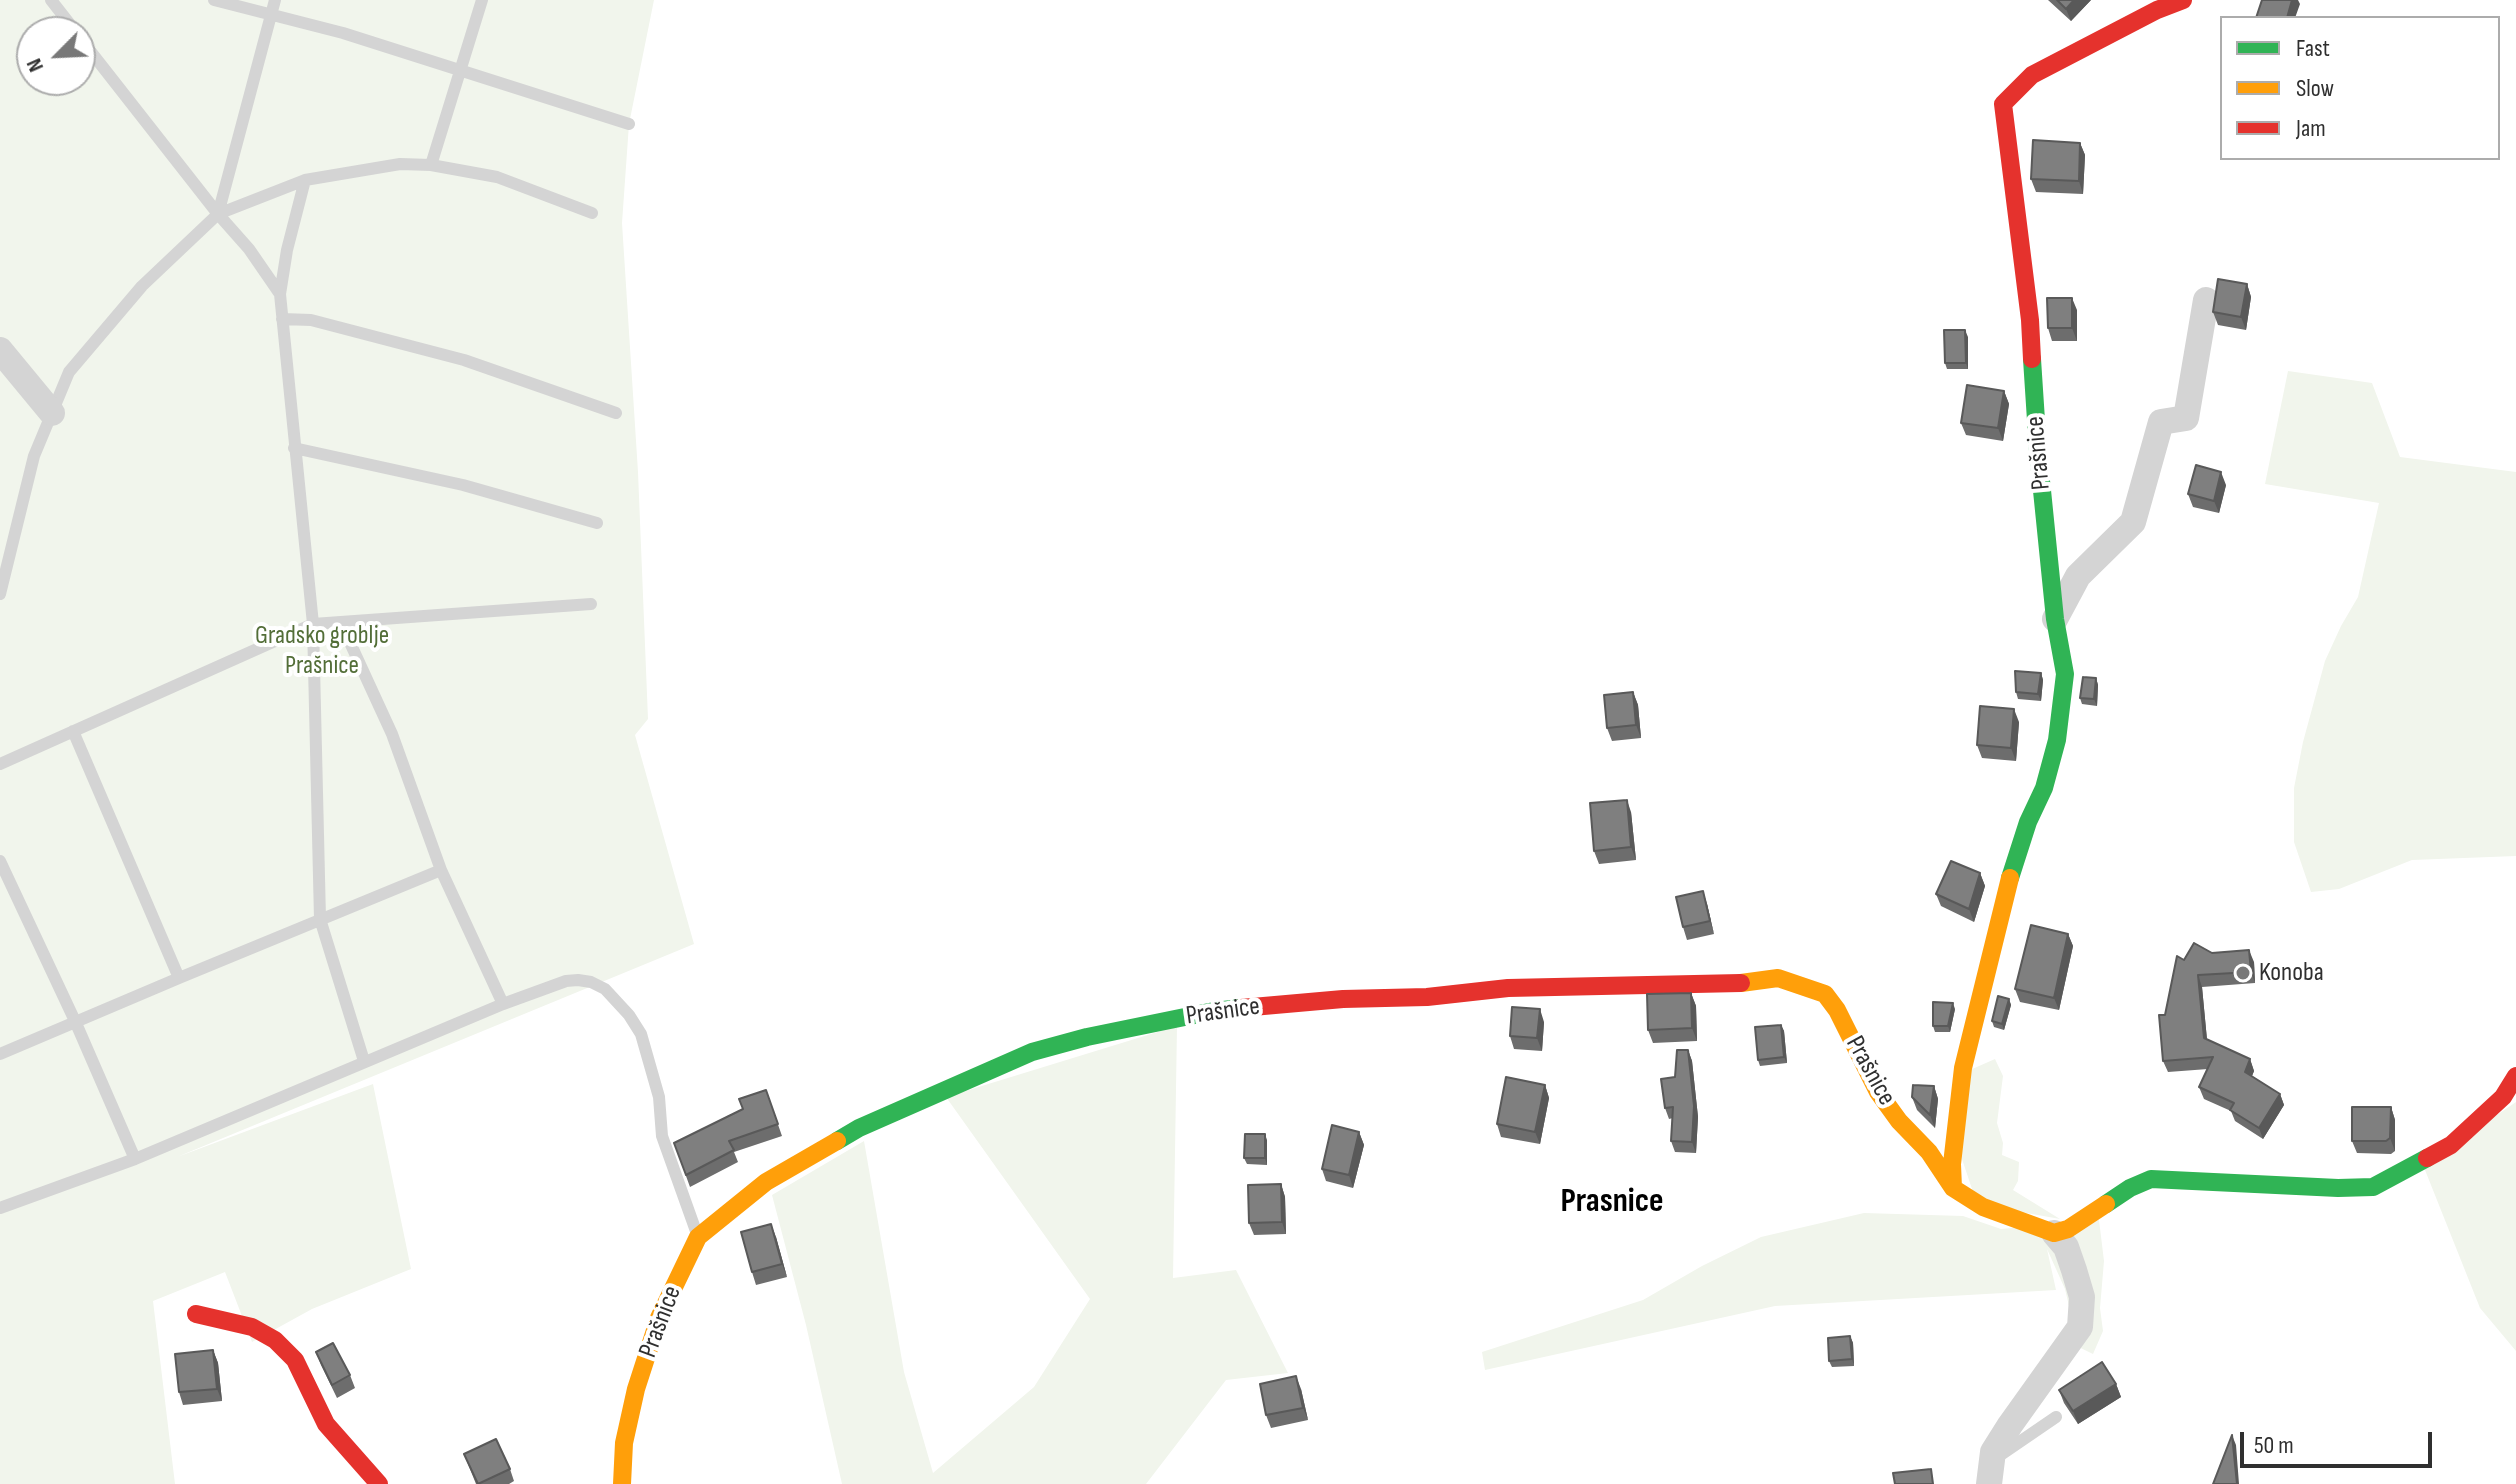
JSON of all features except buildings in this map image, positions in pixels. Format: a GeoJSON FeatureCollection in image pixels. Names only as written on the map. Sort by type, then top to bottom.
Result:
{"type":"FeatureCollection","features":[{"type":"Feature","properties":{"kind":"street","name":"Prašnice"},"geometry":{"type":"LineString","coordinates":[[1953,1188],[1952,1164],[1963,1068],[2004,895],[2028,822],[2044,788],[2057,740],[2065,674],[2055,619],[2038,451],[2030,320],[2003,104],[2032,75],[2157,10],[2183,0]]}},
{"type":"Feature","properties":{"kind":"street"},"geometry":{"type":"LineString","coordinates":[[2055,619],[2078,576],[2133,522],[2161,422],[2186,418],[2206,300]]}},
{"type":"Feature","properties":{"kind":"street"},"geometry":{"type":"LineString","coordinates":[[0,350],[52,413]]}},
{"type":"Feature","properties":{"kind":"street","name":"Prašnice"},"geometry":{"type":"LineString","coordinates":[[615,1483],[636,1389],[659,1318],[698,1237],[766,1182],[859,1128],[1032,1052],[1087,1037],[1214,1011],[1343,999],[1427,997],[1508,988],[1735,984],[1778,978],[1825,994],[1837,1010],[1878,1092],[1899,1121],[1929,1152],[1953,1188],[1983,1207],[2054,1233]]}},
{"type":"Feature","properties":{"kind":"street"},"geometry":{"type":"LineString","coordinates":[[1990,1472],[1993,1452],[2080,1327],[2082,1297],[2066,1247],[2054,1233],[2068,1229],[2130,1188],[2151,1179],[2373,1187],[2451,1145],[2503,1097],[2516,1076]]}},
{"type":"Feature","properties":{"kind":"street"},"geometry":{"type":"LineString","coordinates":[[196,1314],[252,1327],[275,1340],[295,1360],[326,1424],[379,1484]]}},
{"type":"Feature","properties":{"kind":"lane"},"geometry":{"type":"LineString","coordinates":[[51,0],[64,16]]}},
{"type":"Feature","properties":{"kind":"lane"},"geometry":{"type":"LineString","coordinates":[[214,0],[343,33],[629,124]]}},
{"type":"Feature","properties":{"kind":"lane"},"geometry":{"type":"LineString","coordinates":[[218,214],[275,0]]}},
{"type":"Feature","properties":{"kind":"lane"},"geometry":{"type":"LineString","coordinates":[[431,165],[482,0]]}},
{"type":"Feature","properties":{"kind":"lane"},"geometry":{"type":"LineString","coordinates":[[96,58],[249,249],[280,294]]}},
{"type":"Feature","properties":{"kind":"lane"},"geometry":{"type":"LineString","coordinates":[[0,594],[34,456],[69,372],[142,286],[218,214],[305,180],[400,164],[431,165],[497,177],[592,213]]}},
{"type":"Feature","properties":{"kind":"lane"},"geometry":{"type":"LineString","coordinates":[[305,180],[287,250],[280,294],[313,624],[320,919],[364,1061]]}},
{"type":"Feature","properties":{"kind":"lane"},"geometry":{"type":"LineString","coordinates":[[282,319],[311,320],[464,360],[616,413]]}},
{"type":"Feature","properties":{"kind":"lane"},"geometry":{"type":"LineString","coordinates":[[294,448],[463,485],[597,523]]}},
{"type":"Feature","properties":{"kind":"lane"},"geometry":{"type":"LineString","coordinates":[[0,764],[313,624],[591,604]]}},
{"type":"Feature","properties":{"kind":"lane"},"geometry":{"type":"LineString","coordinates":[[341,623],[392,734],[441,870],[503,1004]]}},
{"type":"Feature","properties":{"kind":"lane"},"geometry":{"type":"LineString","coordinates":[[73,731],[179,978]]}},
{"type":"Feature","properties":{"kind":"lane"},"geometry":{"type":"LineString","coordinates":[[0,861],[135,1159]]}},
{"type":"Feature","properties":{"kind":"lane"},"geometry":{"type":"LineString","coordinates":[[0,1054],[441,870]]}},
{"type":"Feature","properties":{"kind":"lane"},"geometry":{"type":"LineString","coordinates":[[0,1208],[135,1159],[503,1004],[566,981],[578,980],[605,989],[641,1034],[659,1097],[662,1136],[698,1237]]}},
{"type":"Feature","properties":{"kind":"lane"},"geometry":{"type":"LineString","coordinates":[[1990,1472],[2056,1417]]}},
{"type":"Feature","properties":{"kind":"green space","name":"Gradsko groblje Prašnice"},"geometry":{"type":"Polygon","coordinates":[[[0,0],[654,0],[629,124],[622,223],[638,472],[648,719],[635,735],[694,944],[177,1157],[373,1084],[411,1269],[312,1309],[252,1342],[225,1272],[153,1301],[175,1484],[0,1484],[0,0]]]}},
{"type":"Feature","properties":{"kind":"green space"},"geometry":{"type":"Polygon","coordinates":[[[2288,371],[2372,383],[2400,457],[2516,472],[2516,856],[2412,860],[2339,889],[2311,892],[2294,842],[2294,788],[2325,661],[2358,597],[2379,503],[2265,484],[2288,371]]]}},
{"type":"Feature","properties":{"kind":"green space"},"geometry":{"type":"Polygon","coordinates":[[[1177,1026],[1173,1278],[1236,1270],[1288,1373],[1226,1380],[1146,1484],[842,1484],[806,1325],[772,1195],[864,1141],[904,1372],[933,1473],[1034,1387],[1090,1299],[946,1097],[1177,1026]]]}},
{"type":"Feature","properties":{"kind":"green space"},"geometry":{"type":"Polygon","coordinates":[[[1995,1059],[2003,1076],[1997,1123],[2003,1143],[2002,1155],[2019,1162],[2018,1181],[2013,1190],[2060,1219],[1977,1204],[1958,1147],[1970,1070],[1995,1059]]]}},
{"type":"Feature","properties":{"kind":"green space"},"geometry":{"type":"Polygon","coordinates":[[[2516,1102],[2516,1351],[2480,1308],[2423,1165],[2516,1102]]]}},
{"type":"Feature","properties":{"kind":"green space"},"geometry":{"type":"Polygon","coordinates":[[[1864,1213],[1963,1216],[2001,1229],[2099,1220],[2104,1261],[2100,1308],[2103,1331],[2093,1354],[2060,1338],[2073,1323],[2065,1289],[2047,1249],[2056,1290],[1775,1306],[1485,1370],[1482,1352],[1643,1300],[1761,1237],[1864,1213]]]}},
{"type":"Feature","properties":{"kind":"traffic: fast"},"geometry":{"type":"LineString","coordinates":[[2010,878],[2028,822],[2044,788],[2057,740],[2065,674],[2055,619],[2032,359]]}},
{"type":"Feature","properties":{"kind":"traffic: fast"},"geometry":{"type":"LineString","coordinates":[[837,1141],[859,1128],[1032,1052],[1087,1037],[1241,1008]]}},
{"type":"Feature","properties":{"kind":"traffic: fast"},"geometry":{"type":"LineString","coordinates":[[2106,1204],[2151,1179],[2373,1187],[2427,1158]]}},
{"type":"Feature","properties":{"kind":"traffic: slow"},"geometry":{"type":"LineString","coordinates":[[1953,1188],[1952,1164],[1963,1068],[2010,878]]}},
{"type":"Feature","properties":{"kind":"traffic: slow"},"geometry":{"type":"LineString","coordinates":[[1741,983],[1778,978],[1825,994],[1837,1010],[1878,1092],[1899,1121],[1929,1152],[1953,1188],[1983,1207],[2054,1233],[2068,1229],[2106,1204]]}},
{"type":"Feature","properties":{"kind":"traffic: slow"},"geometry":{"type":"LineString","coordinates":[[622,1484],[624,1443],[636,1389],[659,1318],[698,1237],[766,1182],[837,1141]]}},
{"type":"Feature","properties":{"kind":"traffic: jam"},"geometry":{"type":"LineString","coordinates":[[2032,359],[2030,320],[2003,104],[2032,75],[2157,10],[2183,0]]}},
{"type":"Feature","properties":{"kind":"traffic: jam"},"geometry":{"type":"LineString","coordinates":[[1241,1008],[1343,999],[1427,997],[1508,988],[1741,983]]}},
{"type":"Feature","properties":{"kind":"traffic: jam"},"geometry":{"type":"LineString","coordinates":[[2427,1158],[2451,1145],[2503,1097],[2516,1076]]}},
{"type":"Feature","properties":{"kind":"traffic: jam"},"geometry":{"type":"LineString","coordinates":[[196,1314],[252,1327],[275,1340],[295,1360],[326,1424],[379,1484]]}},
{"type":"Feature","properties":{"kind":"place","name":"Konoba"},"geometry":{"type":"Point","coordinates":[2243,973]}},
{"type":"Feature","properties":{"kind":"district","name":"Prasnice"},"geometry":{"type":"Point","coordinates":[1612,1202]}}]}
